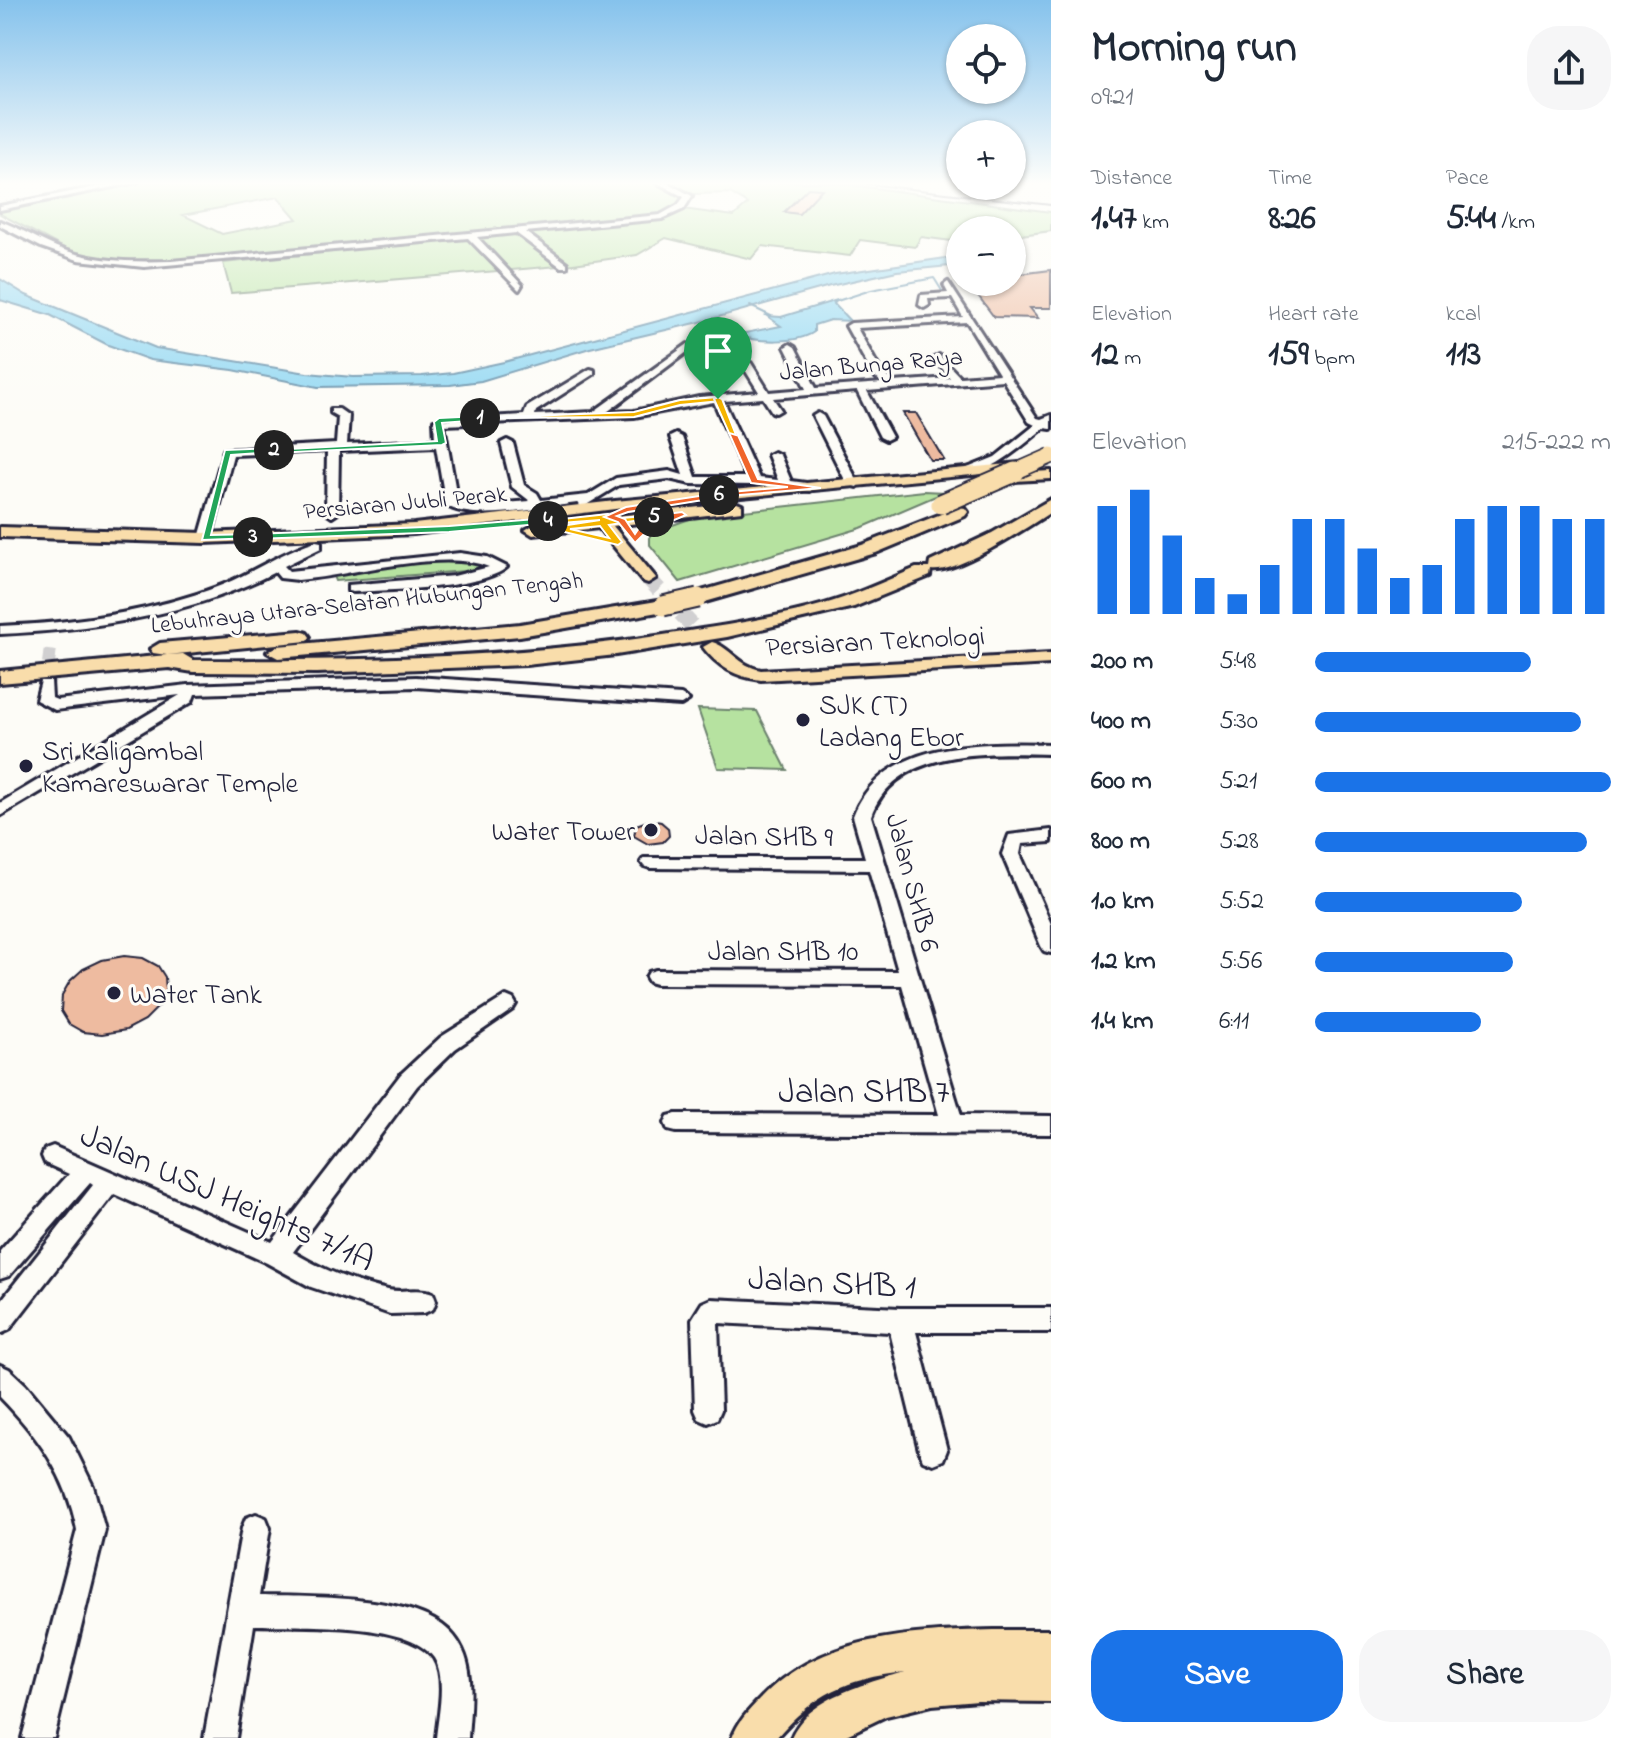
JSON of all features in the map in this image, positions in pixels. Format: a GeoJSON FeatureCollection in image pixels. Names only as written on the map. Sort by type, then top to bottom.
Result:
{"type":"FeatureCollection","features":[{"type":"Feature","properties":{"kind":"highway","name":"Lebuhraya Utara–Selatan Hubungan Tengah"},"geometry":{"type":"LineString","coordinates":[[0,664],[549,614],[657,588],[693,592],[869,549],[1051,457]]}},
{"type":"Feature","properties":{"kind":"highway","name":"Lebuhraya Utara–Selatan Hubungan Tengah"},"geometry":{"type":"LineString","coordinates":[[950,508],[1051,473]]}},
{"type":"Feature","properties":{"kind":"highway"},"geometry":{"type":"LineString","coordinates":[[167,661],[193,666],[317,667],[526,659],[616,649],[727,631],[847,603],[999,537],[1051,504]]}},
{"type":"Feature","properties":{"kind":"highway","name":"Lebuhraya Utara–Selatan Hubungan Tengah"},"geometry":{"type":"LineString","coordinates":[[0,677],[459,636],[568,623],[657,588]]}},
{"type":"Feature","properties":{"kind":"main road","name":"Persiaran Jubli Perak"},"geometry":{"type":"LineString","coordinates":[[0,532],[205,538],[414,529],[492,514],[817,488],[1051,464]]}},
{"type":"Feature","properties":{"kind":"main road","name":"Persiaran Jubli Perak"},"geometry":{"type":"LineString","coordinates":[[0,543],[316,545],[547,511],[611,520],[682,515],[1051,473]]}},
{"type":"Feature","properties":{"kind":"main road"},"geometry":{"type":"LineString","coordinates":[[414,529],[611,520],[626,509],[711,496]]}},
{"type":"Feature","properties":{"kind":"main road"},"geometry":{"type":"LineString","coordinates":[[547,511],[626,541]]}},
{"type":"Feature","properties":{"kind":"main road"},"geometry":{"type":"LineString","coordinates":[[626,541],[642,530],[682,515]]}},
{"type":"Feature","properties":{"kind":"main road"},"geometry":{"type":"LineString","coordinates":[[611,520],[657,588]]}},
{"type":"Feature","properties":{"kind":"main road","name":"Persiaran Teknologi"},"geometry":{"type":"LineString","coordinates":[[1051,648],[772,664],[739,655],[719,645],[724,661],[738,670],[761,675],[1051,659]]}},
{"type":"Feature","properties":{"kind":"main road"},"geometry":{"type":"LineString","coordinates":[[751,1738],[809,1681],[850,1665],[960,1648],[1051,1649]]}},
{"type":"Feature","properties":{"kind":"main road"},"geometry":{"type":"LineString","coordinates":[[810,1738],[826,1722],[899,1690],[969,1680],[1051,1683]]}},
{"type":"Feature","properties":{"kind":"street"},"geometry":{"type":"LineString","coordinates":[[97,263],[135,267],[177,263]]}},
{"type":"Feature","properties":{"kind":"street"},"geometry":{"type":"LineString","coordinates":[[497,263],[519,287]]}},
{"type":"Feature","properties":{"kind":"street"},"geometry":{"type":"LineString","coordinates":[[924,305],[924,297],[946,295]]}},
{"type":"Feature","properties":{"kind":"street"},"geometry":{"type":"LineString","coordinates":[[955,296],[1033,420],[1048,423]]}},
{"type":"Feature","properties":{"kind":"street"},"geometry":{"type":"LineString","coordinates":[[889,384],[878,375],[851,326],[969,319]]}},
{"type":"Feature","properties":{"kind":"street"},"geometry":{"type":"LineString","coordinates":[[596,415],[688,347]]}},
{"type":"Feature","properties":{"kind":"street"},"geometry":{"type":"LineString","coordinates":[[790,347],[812,391]]}},
{"type":"Feature","properties":{"kind":"street"},"geometry":{"type":"LineString","coordinates":[[939,358],[956,379]]}},
{"type":"Feature","properties":{"kind":"street"},"geometry":{"type":"LineString","coordinates":[[747,365],[776,410]]}},
{"type":"Feature","properties":{"kind":"street"},"geometry":{"type":"LineString","coordinates":[[529,416],[531,409],[542,401],[590,372]]}},
{"type":"Feature","properties":{"kind":"street","name":"Jalan Bunga Raya"},"geometry":{"type":"LineString","coordinates":[[442,443],[438,422],[441,420],[634,414],[680,403],[861,384],[1006,377]]}},
{"type":"Feature","properties":{"kind":"street"},"geometry":{"type":"LineString","coordinates":[[861,384],[886,437]]}},
{"type":"Feature","properties":{"kind":"street"},"geometry":{"type":"LineString","coordinates":[[718,399],[754,481]]}},
{"type":"Feature","properties":{"kind":"street"},"geometry":{"type":"LineString","coordinates":[[482,402],[482,418]]}},
{"type":"Feature","properties":{"kind":"street"},"geometry":{"type":"LineString","coordinates":[[335,411],[344,416],[349,435]]}},
{"type":"Feature","properties":{"kind":"street"},"geometry":{"type":"LineString","coordinates":[[818,416],[853,484]]}},
{"type":"Feature","properties":{"kind":"street"},"geometry":{"type":"LineString","coordinates":[[332,513],[337,447],[349,435],[354,417]]}},
{"type":"Feature","properties":{"kind":"street"},"geometry":{"type":"LineString","coordinates":[[1048,423],[1021,450],[1028,457],[1051,457]]}},
{"type":"Feature","properties":{"kind":"street"},"geometry":{"type":"LineString","coordinates":[[966,471],[999,459],[1048,423]]}},
{"type":"Feature","properties":{"kind":"street"},"geometry":{"type":"LineString","coordinates":[[676,437],[691,480]]}},
{"type":"Feature","properties":{"kind":"street"},"geometry":{"type":"LineString","coordinates":[[205,538],[228,452],[442,443],[452,505],[492,514]]}},
{"type":"Feature","properties":{"kind":"street"},"geometry":{"type":"LineString","coordinates":[[507,443],[518,487],[533,496],[547,511],[590,498]]}},
{"type":"Feature","properties":{"kind":"street"},"geometry":{"type":"LineString","coordinates":[[774,455],[786,484]]}},
{"type":"Feature","properties":{"kind":"street"},"geometry":{"type":"LineString","coordinates":[[570,510],[616,482],[669,475],[691,480],[754,481],[817,488]]}},
{"type":"Feature","properties":{"kind":"street"},"geometry":{"type":"LineString","coordinates":[[0,630],[53,627],[195,597],[250,579],[316,545]]}},
{"type":"Feature","properties":{"kind":"street"},"geometry":{"type":"LineString","coordinates":[[276,565],[285,575],[298,576],[377,564],[455,559],[484,560],[500,567],[472,577],[353,588]]}},
{"type":"Feature","properties":{"kind":"street"},"geometry":{"type":"LineString","coordinates":[[51,644],[53,627]]}},
{"type":"Feature","properties":{"kind":"street"},"geometry":{"type":"LineString","coordinates":[[46,684],[44,700],[55,705],[188,690],[416,682],[681,700]]}},
{"type":"Feature","properties":{"kind":"street"},"geometry":{"type":"LineString","coordinates":[[0,810],[187,699],[188,690]]}},
{"type":"Feature","properties":{"kind":"street","name":"Jalan SHB 6"},"geometry":{"type":"LineString","coordinates":[[953,1125],[862,816],[868,799],[922,758],[944,751],[1051,749]]}},
{"type":"Feature","properties":{"kind":"street"},"geometry":{"type":"LineString","coordinates":[[1051,836],[1023,837],[1015,839],[1011,846],[1011,854],[1051,946]]}},
{"type":"Feature","properties":{"kind":"street","name":"Jalan SHB 9"},"geometry":{"type":"LineString","coordinates":[[650,862],[878,864]]}},
{"type":"Feature","properties":{"kind":"street","name":"Jalan SHB 10"},"geometry":{"type":"LineString","coordinates":[[656,977],[911,978]]}},
{"type":"Feature","properties":{"kind":"street"},"geometry":{"type":"LineString","coordinates":[[276,1255],[409,1080],[448,1043],[506,1004]]}},
{"type":"Feature","properties":{"kind":"street","name":"Jalan SHB 7"},"geometry":{"type":"LineString","coordinates":[[676,1123],[1051,1125]]}},
{"type":"Feature","properties":{"kind":"street","name":"Jalan USJ Heights 7/1A"},"geometry":{"type":"LineString","coordinates":[[53,1156],[276,1255],[311,1276],[390,1302],[424,1301]]}},
{"type":"Feature","properties":{"kind":"street"},"geometry":{"type":"LineString","coordinates":[[0,1268],[87,1170]]}},
{"type":"Feature","properties":{"kind":"street"},"geometry":{"type":"LineString","coordinates":[[0,1322],[110,1181]]}},
{"type":"Feature","properties":{"kind":"street","name":"Jalan SHB 1"},"geometry":{"type":"LineString","coordinates":[[708,1410],[705,1319],[711,1311],[900,1320],[1051,1320]]}},
{"type":"Feature","properties":{"kind":"street"},"geometry":{"type":"LineString","coordinates":[[900,1320],[933,1450]]}},
{"type":"Feature","properties":{"kind":"street"},"geometry":{"type":"LineString","coordinates":[[0,1378],[40,1419],[75,1471],[88,1504],[91,1530],[38,1738]]}},
{"type":"Feature","properties":{"kind":"street"},"geometry":{"type":"LineString","coordinates":[[220,1738],[256,1528]]}},
{"type":"Feature","properties":{"kind":"street"},"geometry":{"type":"LineString","coordinates":[[241,1610],[395,1619],[432,1633],[446,1648],[455,1679],[452,1738]]}},
{"type":"Feature","properties":{"kind":"green space"},"geometry":{"type":"Polygon","coordinates":[[[223,263],[580,263],[231,293],[223,263]]]}},
{"type":"Feature","properties":{"kind":"green space"},"geometry":{"type":"Polygon","coordinates":[[[924,491],[945,492],[861,528],[680,582],[650,545],[650,533],[698,516],[924,491]]]}},
{"type":"Feature","properties":{"kind":"green space"},"geometry":{"type":"Polygon","coordinates":[[[458,559],[490,564],[492,569],[335,581],[333,576],[374,566],[458,559]]]}},
{"type":"Feature","properties":{"kind":"green space"},"geometry":{"type":"Polygon","coordinates":[[[698,709],[757,711],[787,770],[718,768],[698,709]]]}},
{"type":"Feature","properties":{"kind":"water"},"geometry":{"type":"Polygon","coordinates":[[[911,263],[946,263],[946,266],[897,271],[830,286],[590,348],[481,381],[450,385],[318,387],[233,370],[150,360],[108,345],[50,315],[0,300],[0,279],[26,295],[156,348],[307,373],[353,377],[422,376],[504,362],[835,274],[911,263]]]}},
{"type":"Feature","properties":{"kind":"water"},"geometry":{"type":"Polygon","coordinates":[[[837,300],[834,304],[850,321],[830,320],[814,325],[814,332],[797,339],[764,340],[735,335],[781,326],[767,316],[781,317],[837,300]]]}},
{"type":"Feature","properties":{"kind":"building"},"geometry":{"type":"Polygon","coordinates":[[[1051,270],[1051,308],[1030,308],[1038,318],[994,317],[978,296],[1026,296],[1026,273],[1051,270]]]}},
{"type":"Feature","properties":{"kind":"building"},"geometry":{"type":"Polygon","coordinates":[[[903,413],[916,413],[944,460],[930,460],[903,413]]]}},
{"type":"Feature","properties":{"kind":"building","name":"Water Tower"},"geometry":{"type":"Polygon","coordinates":[[[650,820],[661,822],[668,828],[669,836],[663,842],[648,844],[634,836],[636,825],[650,820]]]}},
{"type":"Feature","properties":{"kind":"building","name":"Water Tank"},"geometry":{"type":"Polygon","coordinates":[[[124,956],[143,958],[158,966],[165,977],[166,991],[159,1006],[145,1020],[126,1030],[102,1034],[83,1032],[69,1024],[61,1011],[62,995],[70,981],[83,969],[102,960],[124,956]]]}},
{"type":"Feature","properties":{"kind":"waterway"},"geometry":{"type":"LineString","coordinates":[[834,302],[871,290],[934,278],[944,294]]}},
{"type":"Feature","properties":{"kind":"waterway"},"geometry":{"type":"LineString","coordinates":[[750,306],[771,316]]}},
{"type":"Feature","properties":{"kind":"tunnel"},"geometry":{"type":"LineString","coordinates":[[648,578],[712,647]]}},
{"type":"Feature","properties":{"kind":"tunnel"},"geometry":{"type":"LineString","coordinates":[[46,683],[51,644]]}},
{"type":"Feature","properties":{"kind":"place","name":"SJK (T) Ladang Ebor"},"geometry":{"type":"Point","coordinates":[803,720]}},
{"type":"Feature","properties":{"kind":"place","name":"Sri Kaligambal Kamareswarar Temple"},"geometry":{"type":"Point","coordinates":[26,766]}},
{"type":"Feature","properties":{"kind":"place","name":"Water Tower"},"geometry":{"type":"Point","coordinates":[651,830]}},
{"type":"Feature","properties":{"kind":"place","name":"Water Tank"},"geometry":{"type":"Point","coordinates":[114,993]}},
{"type":"Feature","properties":{"kind":"route"},"geometry":{"type":"LineString","coordinates":[[718,399],[680,403],[634,414],[441,420],[438,422],[442,443],[228,452],[205,538],[449,529],[595,516],[608,517],[603,523],[553,528],[618,542],[603,523],[622,521],[682,515],[642,530],[635,540],[622,521],[608,517],[626,509],[683,503],[711,496],[817,488],[754,481],[718,399]]}}]}
